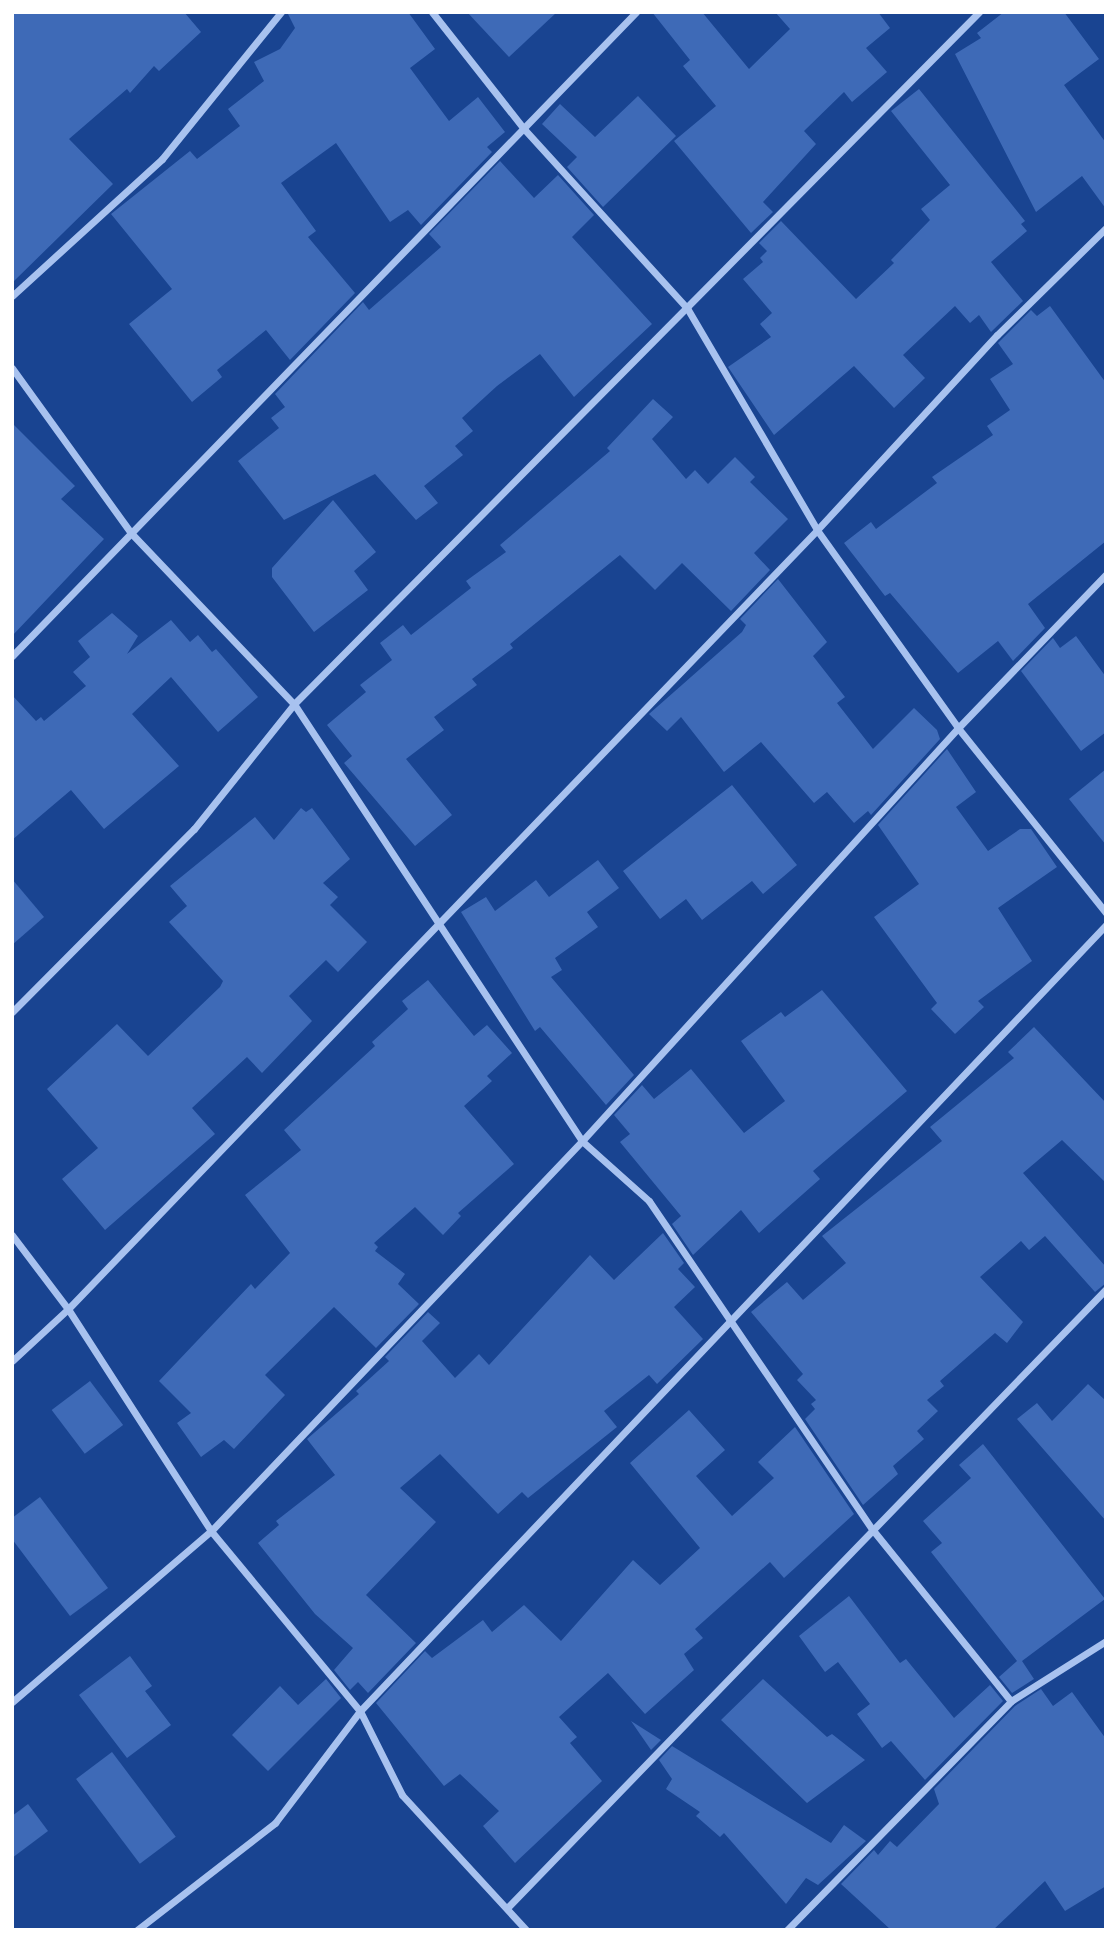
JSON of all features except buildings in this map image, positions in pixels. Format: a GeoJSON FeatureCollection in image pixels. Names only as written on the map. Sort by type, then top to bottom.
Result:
{"type":"FeatureCollection","features":[{"type":"Feature","properties":{"kind":"street"},"geometry":{"type":"LineString","coordinates":[[12,296],[162,159],[281,12]]}},
{"type":"Feature","properties":{"kind":"street"},"geometry":{"type":"LineString","coordinates":[[432,12],[525,130],[687,308],[817,530],[958,728],[1106,913]]}},
{"type":"Feature","properties":{"kind":"street"},"geometry":{"type":"LineString","coordinates":[[12,656],[525,130],[636,12]]}},
{"type":"Feature","properties":{"kind":"street"},"geometry":{"type":"LineString","coordinates":[[12,1012],[194,830],[294,705],[979,12]]}},
{"type":"Feature","properties":{"kind":"street"},"geometry":{"type":"LineString","coordinates":[[12,1361],[68,1309],[817,530],[998,335],[1106,228]]}},
{"type":"Feature","properties":{"kind":"street"},"geometry":{"type":"LineString","coordinates":[[12,368],[131,533],[294,705],[582,1141],[649,1201],[872,1529],[1011,1701]]}},
{"type":"Feature","properties":{"kind":"street"},"geometry":{"type":"LineString","coordinates":[[12,1702],[211,1531],[582,1141],[958,728],[1106,574]]}},
{"type":"Feature","properties":{"kind":"street"},"geometry":{"type":"LineString","coordinates":[[137,1930],[275,1823],[360,1711],[1106,925]]}},
{"type":"Feature","properties":{"kind":"street"},"geometry":{"type":"LineString","coordinates":[[12,1235],[68,1309],[211,1531],[360,1711],[402,1794],[508,1906],[526,1930]]}},
{"type":"Feature","properties":{"kind":"street"},"geometry":{"type":"LineString","coordinates":[[508,1906],[1106,1289]]}},
{"type":"Feature","properties":{"kind":"street"},"geometry":{"type":"LineString","coordinates":[[787,1930],[1011,1701],[1106,1641]]}}]}
